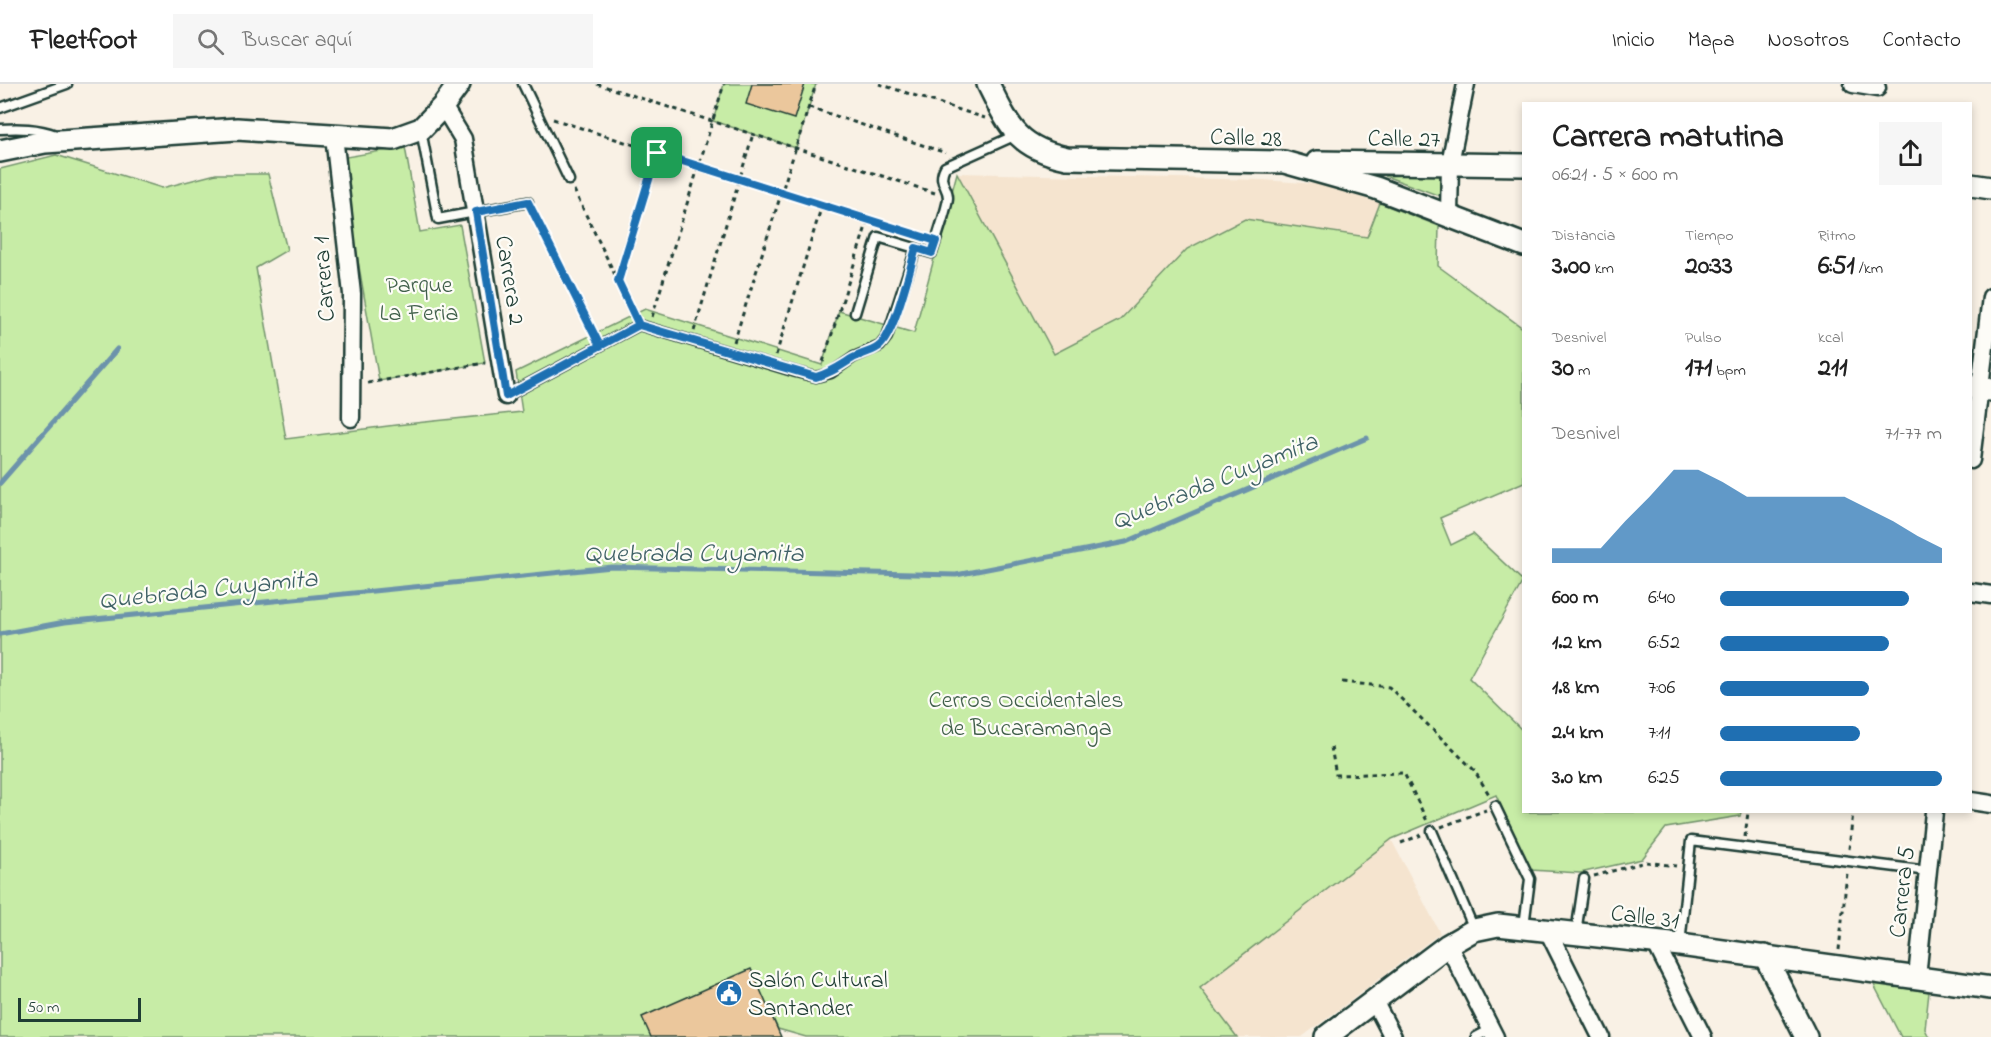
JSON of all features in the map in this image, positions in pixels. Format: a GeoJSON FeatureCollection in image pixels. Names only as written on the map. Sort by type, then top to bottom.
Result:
{"type":"FeatureCollection","features":[{"type":"Feature","properties":{"kind":"street"},"geometry":{"type":"LineString","coordinates":[[0,151],[25,145],[68,140],[237,129],[393,139],[421,129],[459,84]]}},
{"type":"Feature","properties":{"kind":"street","name":"Calle 28"},"geometry":{"type":"LineString","coordinates":[[988,84],[1015,131],[1039,151],[1067,158],[1284,162],[1376,188],[1522,244]]}},
{"type":"Feature","properties":{"kind":"street"},"geometry":{"type":"LineString","coordinates":[[1449,216],[1450,164],[1466,84]]}},
{"type":"Feature","properties":{"kind":"street"},"geometry":{"type":"LineString","coordinates":[[1853,84],[1877,92]]}},
{"type":"Feature","properties":{"kind":"street","name":"Carrera 2"},"geometry":{"type":"LineString","coordinates":[[443,105],[463,139],[506,396]]}},
{"type":"Feature","properties":{"kind":"street","name":"Carrera 1"},"geometry":{"type":"LineString","coordinates":[[334,136],[351,294],[351,418]]}},
{"type":"Feature","properties":{"kind":"street","name":"Calle 27"},"geometry":{"type":"LineString","coordinates":[[1284,162],[1522,165]]}},
{"type":"Feature","properties":{"kind":"street"},"geometry":{"type":"LineString","coordinates":[[1972,185],[1991,188]]}},
{"type":"Feature","properties":{"kind":"street"},"geometry":{"type":"LineString","coordinates":[[1972,452],[1991,297]]}},
{"type":"Feature","properties":{"kind":"street"},"geometry":{"type":"LineString","coordinates":[[1972,592],[1991,595]]}},
{"type":"Feature","properties":{"kind":"street"},"geometry":{"type":"LineString","coordinates":[[1972,801],[1991,804]]}},
{"type":"Feature","properties":{"kind":"street","name":"Carrera 5"},"geometry":{"type":"LineString","coordinates":[[1917,977],[1934,813]]}},
{"type":"Feature","properties":{"kind":"street","name":"Calle 31"},"geometry":{"type":"LineString","coordinates":[[1326,1037],[1448,945],[1474,930],[1498,925],[1680,945],[1991,988]]}},
{"type":"Feature","properties":{"kind":"street"},"geometry":{"type":"LineString","coordinates":[[1547,929],[1600,1037]]}},
{"type":"Feature","properties":{"kind":"street"},"geometry":{"type":"LineString","coordinates":[[1654,942],[1702,1037]]}},
{"type":"Feature","properties":{"kind":"street"},"geometry":{"type":"LineString","coordinates":[[1448,945],[1487,1034]]}},
{"type":"Feature","properties":{"kind":"street"},"geometry":{"type":"LineString","coordinates":[[1765,956],[1806,1037]]}},
{"type":"Feature","properties":{"kind":"street"},"geometry":{"type":"LineString","coordinates":[[1374,1001],[1392,1037]]}},
{"type":"Feature","properties":{"kind":"lane"},"geometry":{"type":"LineString","coordinates":[[0,108],[67,84]]}},
{"type":"Feature","properties":{"kind":"lane"},"geometry":{"type":"LineString","coordinates":[[523,84],[569,180]]}},
{"type":"Feature","properties":{"kind":"lane"},"geometry":{"type":"LineString","coordinates":[[0,129],[25,127],[43,130],[68,140]]}},
{"type":"Feature","properties":{"kind":"lane"},"geometry":{"type":"LineString","coordinates":[[421,129],[438,219],[528,202]]}},
{"type":"Feature","properties":{"kind":"lane"},"geometry":{"type":"LineString","coordinates":[[855,313],[878,237],[932,253],[948,197],[941,181],[941,174],[945,167],[1015,131]]}},
{"type":"Feature","properties":{"kind":"lane"},"geometry":{"type":"LineString","coordinates":[[506,396],[639,325],[816,377],[831,373],[854,357],[880,346],[887,337],[916,248]]}},
{"type":"Feature","properties":{"kind":"lane"},"geometry":{"type":"LineString","coordinates":[[1495,806],[1530,879],[1524,927]]}},
{"type":"Feature","properties":{"kind":"lane"},"geometry":{"type":"LineString","coordinates":[[1432,831],[1474,930]]}},
{"type":"Feature","properties":{"kind":"lane"},"geometry":{"type":"LineString","coordinates":[[1680,945],[1691,841],[1928,872]]}},
{"type":"Feature","properties":{"kind":"lane"},"geometry":{"type":"LineString","coordinates":[[1576,933],[1584,879]]}},
{"type":"Feature","properties":{"kind":"path"},"geometry":{"type":"LineString","coordinates":[[597,84],[948,197]]}},
{"type":"Feature","properties":{"kind":"path"},"geometry":{"type":"LineString","coordinates":[[648,328],[724,84]]}},
{"type":"Feature","properties":{"kind":"path"},"geometry":{"type":"LineString","coordinates":[[731,352],[816,84]]}},
{"type":"Feature","properties":{"kind":"path"},"geometry":{"type":"LineString","coordinates":[[879,84],[1015,131]]}},
{"type":"Feature","properties":{"kind":"path"},"geometry":{"type":"LineString","coordinates":[[809,107],[963,159]]}},
{"type":"Feature","properties":{"kind":"path"},"geometry":{"type":"LineString","coordinates":[[537,114],[888,226]]}},
{"type":"Feature","properties":{"kind":"path"},"geometry":{"type":"LineString","coordinates":[[691,340],[753,134]]}},
{"type":"Feature","properties":{"kind":"path"},"geometry":{"type":"LineString","coordinates":[[618,281],[657,153]]}},
{"type":"Feature","properties":{"kind":"path"},"geometry":{"type":"LineString","coordinates":[[569,180],[639,325]]}},
{"type":"Feature","properties":{"kind":"path"},"geometry":{"type":"LineString","coordinates":[[528,202],[600,346]]}},
{"type":"Feature","properties":{"kind":"path"},"geometry":{"type":"LineString","coordinates":[[773,365],[822,205]]}},
{"type":"Feature","properties":{"kind":"path"},"geometry":{"type":"LineString","coordinates":[[816,377],[822,365],[868,220]]}},
{"type":"Feature","properties":{"kind":"path"},"geometry":{"type":"LineString","coordinates":[[351,386],[500,360]]}},
{"type":"Feature","properties":{"kind":"path"},"geometry":{"type":"LineString","coordinates":[[1342,682],[1389,687],[1474,770],[1495,806],[1401,843]]}},
{"type":"Feature","properties":{"kind":"path"},"geometry":{"type":"LineString","coordinates":[[1331,747],[1336,775],[1404,774],[1432,831]]}},
{"type":"Feature","properties":{"kind":"path"},"geometry":{"type":"LineString","coordinates":[[1744,848],[1748,813]]}},
{"type":"Feature","properties":{"kind":"path"},"geometry":{"type":"LineString","coordinates":[[1838,966],[1853,813]]}},
{"type":"Feature","properties":{"kind":"path"},"geometry":{"type":"LineString","coordinates":[[1584,879],[1646,862],[1689,868]]}},
{"type":"Feature","properties":{"kind":"shaded area"},"geometry":{"type":"Polygon","coordinates":[[[957,173],[1264,180],[1317,184],[1380,203],[1367,237],[1245,219],[1187,249],[1120,320],[1054,354],[957,173]]]}},
{"type":"Feature","properties":{"kind":"shaded area"},"geometry":{"type":"Polygon","coordinates":[[[1391,839],[1440,933],[1302,1037],[1237,1037],[1200,988],[1391,839]]]}},
{"type":"Feature","properties":{"kind":"green space"},"geometry":{"type":"Polygon","coordinates":[[[724,84],[816,84],[796,148],[713,121],[724,84]]]}},
{"type":"Feature","properties":{"kind":"green space","name":"Parque La Feria"},"geometry":{"type":"Polygon","coordinates":[[[405,147],[420,232],[460,225],[485,363],[379,381],[340,158],[405,147]]]}},
{"type":"Feature","properties":{"kind":"green space","name":"Cerros Occidentales de Bucaramanga"},"geometry":{"type":"Polygon","coordinates":[[[56,155],[162,188],[216,174],[268,174],[287,250],[256,268],[286,439],[522,412],[516,372],[645,309],[822,365],[839,311],[914,333],[957,173],[1054,354],[1120,320],[1187,249],[1245,219],[1367,237],[1380,203],[1439,226],[1438,266],[1522,328],[1522,483],[1440,518],[1451,545],[1473,534],[1522,580],[1469,678],[1522,730],[1522,813],[1741,813],[1740,816],[1666,828],[1642,859],[1580,873],[1531,870],[1496,795],[1392,839],[1200,988],[1237,1037],[806,1037],[778,1029],[750,970],[651,1037],[0,1037],[0,169],[56,155]]]}},
{"type":"Feature","properties":{"kind":"green space"},"geometry":{"type":"Polygon","coordinates":[[[1440,173],[1440,196],[1385,176],[1440,173]]]}},
{"type":"Feature","properties":{"kind":"green space"},"geometry":{"type":"Polygon","coordinates":[[[1873,983],[1929,992],[1925,1029],[1929,1037],[1901,1037],[1873,983]]]}},
{"type":"Feature","properties":{"kind":"building"},"geometry":{"type":"Polygon","coordinates":[[[752,84],[805,84],[794,119],[746,104],[752,84]]]}},
{"type":"Feature","properties":{"kind":"building","name":"Salón Cultural Santander"},"geometry":{"type":"Polygon","coordinates":[[[751,969],[781,1037],[651,1037],[642,1017],[751,969]]]}},
{"type":"Feature","properties":{"kind":"waterway"},"geometry":{"type":"LineString","coordinates":[[0,483],[117,349]]}},
{"type":"Feature","properties":{"kind":"waterway","name":"Quebrada Cuyamita"},"geometry":{"type":"LineString","coordinates":[[0,634],[65,622],[612,567],[956,575],[1126,542],[1367,438]]}},
{"type":"Feature","properties":{"kind":"place","name":"Salón Cultural Santander"},"geometry":{"type":"Point","coordinates":[729,993]}},
{"type":"Feature","properties":{"kind":"route"},"geometry":{"type":"LineString","coordinates":[[657,153],[618,281],[639,325],[600,346],[506,396],[476,212],[528,202],[600,346],[639,325],[816,377],[831,373],[854,357],[880,346],[887,337],[894,319],[916,248],[932,253],[936,241],[657,153]]}}]}
